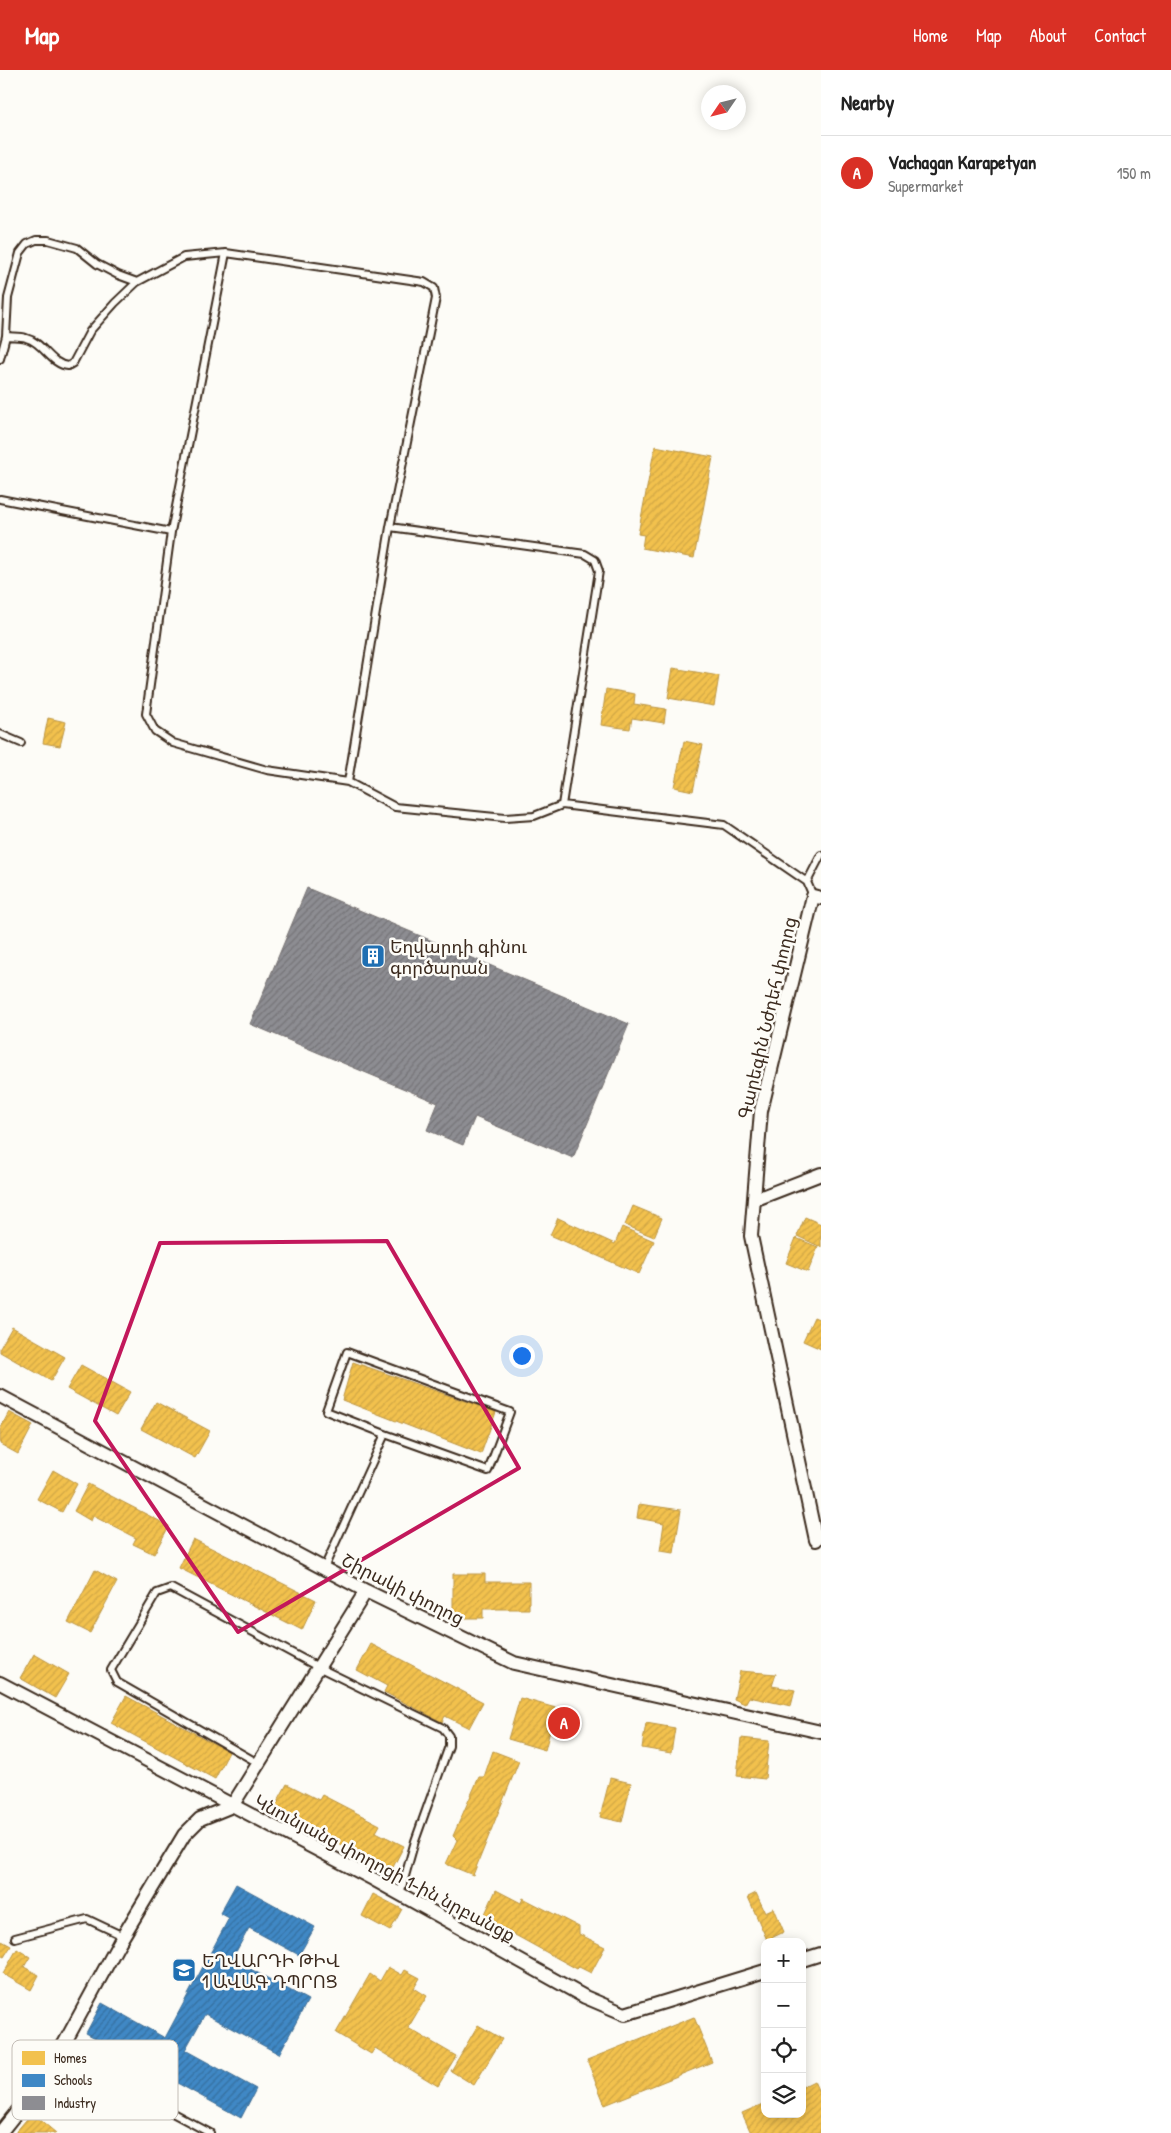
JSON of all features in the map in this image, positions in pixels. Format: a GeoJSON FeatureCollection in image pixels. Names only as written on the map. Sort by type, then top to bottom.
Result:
{"type":"FeatureCollection","features":[{"type":"Feature","properties":{"kind":"street","name":"Գարեգին Նժդեհ փողոց"},"geometry":{"type":"LineString","coordinates":[[816,1540],[751,1236],[761,1111],[817,897]]}},
{"type":"Feature","properties":{"kind":"street"},"geometry":{"type":"LineString","coordinates":[[754,1200],[821,1174]]}},
{"type":"Feature","properties":{"kind":"street","name":"Շիրակի փողոց"},"geometry":{"type":"LineString","coordinates":[[0,1396],[366,1591],[514,1663],[821,1732]]}},
{"type":"Feature","properties":{"kind":"street"},"geometry":{"type":"LineString","coordinates":[[66,2040],[123,1936],[184,1835],[200,1819],[232,1806],[366,1591]]}},
{"type":"Feature","properties":{"kind":"street","name":"Կնունյանց փողոցի 1-ին նրբանցք"},"geometry":{"type":"LineString","coordinates":[[0,1683],[400,1894],[586,1997],[624,2014],[761,1973]]}},
{"type":"Feature","properties":{"kind":"street"},"geometry":{"type":"LineString","coordinates":[[806,1959],[821,1954]]}},
{"type":"Feature","properties":{"kind":"street"},"geometry":{"type":"LineString","coordinates":[[0,2133],[12,2117]]}},
{"type":"Feature","properties":{"kind":"lane"},"geometry":{"type":"LineString","coordinates":[[0,359],[6,336],[8,298],[20,253],[27,244],[36,240],[48,240],[77,248],[111,272],[137,282]]}},
{"type":"Feature","properties":{"kind":"lane"},"geometry":{"type":"LineString","coordinates":[[226,253],[171,532],[146,714],[156,731],[173,743],[267,770],[348,782],[395,807],[505,818],[534,816],[562,805],[724,825],[807,882],[817,897]]}},
{"type":"Feature","properties":{"kind":"lane"},"geometry":{"type":"LineString","coordinates":[[6,336],[26,338],[38,345],[61,366],[68,366],[73,363],[90,331],[137,282],[184,257],[226,253],[424,282],[434,288],[436,298],[390,527],[348,782]]}},
{"type":"Feature","properties":{"kind":"lane"},"geometry":{"type":"LineString","coordinates":[[0,499],[171,532]]}},
{"type":"Feature","properties":{"kind":"lane"},"geometry":{"type":"LineString","coordinates":[[390,527],[585,554],[595,560],[599,571],[562,805]]}},
{"type":"Feature","properties":{"kind":"lane"},"geometry":{"type":"LineString","coordinates":[[0,734],[20,743]]}},
{"type":"Feature","properties":{"kind":"lane"},"geometry":{"type":"LineString","coordinates":[[807,882],[821,854]]}},
{"type":"Feature","properties":{"kind":"lane"},"geometry":{"type":"LineString","coordinates":[[347,1352],[510,1412],[488,1471],[385,1434],[326,1411],[347,1352]]}},
{"type":"Feature","properties":{"kind":"lane"},"geometry":{"type":"LineString","coordinates":[[324,1568],[385,1434]]}},
{"type":"Feature","properties":{"kind":"lane"},"geometry":{"type":"LineString","coordinates":[[258,1763],[117,1682],[111,1670],[156,1593],[171,1588],[318,1667],[443,1728],[449,1736],[450,1746],[415,1841],[400,1894]]}},
{"type":"Feature","properties":{"kind":"lane"},"geometry":{"type":"LineString","coordinates":[[15,1938],[87,1919],[123,1936]]}},
{"type":"Feature","properties":{"kind":"lane"},"geometry":{"type":"LineString","coordinates":[[178,2116],[210,2133]]}},
{"type":"Feature","properties":{"kind":"highlighted area"},"geometry":{"type":"Polygon","coordinates":[[[387,1241],[519,1468],[238,1632],[95,1421],[160,1243],[387,1241]]]}},
{"type":"Feature","properties":{"kind":"building: Homes"},"geometry":{"type":"Polygon","coordinates":[[[655,446],[713,457],[694,558],[642,548],[644,535],[638,534],[655,446]]]}},
{"type":"Feature","properties":{"kind":"building: Homes"},"geometry":{"type":"Polygon","coordinates":[[[673,668],[719,676],[714,706],[668,698],[673,668]]]}},
{"type":"Feature","properties":{"kind":"building: Homes"},"geometry":{"type":"Polygon","coordinates":[[[606,689],[635,694],[634,704],[666,709],[664,723],[632,718],[630,729],[601,725],[606,689]]]}},
{"type":"Feature","properties":{"kind":"building: Homes"},"geometry":{"type":"Polygon","coordinates":[[[48,718],[66,722],[60,746],[43,743],[48,718]]]}},
{"type":"Feature","properties":{"kind":"building: Homes"},"geometry":{"type":"Polygon","coordinates":[[[684,741],[703,745],[693,791],[674,787],[684,741]]]}},
{"type":"Feature","properties":{"kind":"building: Homes"},"geometry":{"type":"Polygon","coordinates":[[[633,1206],[662,1218],[654,1237],[625,1225],[633,1206]]]}},
{"type":"Feature","properties":{"kind":"building: Homes"},"geometry":{"type":"Polygon","coordinates":[[[805,1217],[821,1224],[821,1247],[797,1236],[805,1217]]]}},
{"type":"Feature","properties":{"kind":"building: Homes"},"geometry":{"type":"Polygon","coordinates":[[[558,1218],[615,1244],[622,1227],[654,1241],[639,1274],[550,1235],[558,1218]]]}},
{"type":"Feature","properties":{"kind":"building: Homes"},"geometry":{"type":"Polygon","coordinates":[[[796,1238],[818,1247],[808,1272],[786,1263],[796,1238]]]}},
{"type":"Feature","properties":{"kind":"building: Homes"},"geometry":{"type":"Polygon","coordinates":[[[814,1317],[821,1320],[821,1349],[803,1341],[814,1317]]]}},
{"type":"Feature","properties":{"kind":"building: Homes"},"geometry":{"type":"Polygon","coordinates":[[[12,1327],[65,1357],[51,1381],[0,1352],[0,1348],[12,1327]]]}},
{"type":"Feature","properties":{"kind":"building: Homes"},"geometry":{"type":"Polygon","coordinates":[[[353,1362],[496,1412],[481,1454],[342,1400],[353,1362]]]}},
{"type":"Feature","properties":{"kind":"building: Homes"},"geometry":{"type":"Polygon","coordinates":[[[81,1365],[130,1392],[116,1416],[67,1389],[81,1365]]]}},
{"type":"Feature","properties":{"kind":"building: Homes"},"geometry":{"type":"Polygon","coordinates":[[[156,1402],[210,1431],[195,1458],[141,1429],[156,1402]]]}},
{"type":"Feature","properties":{"kind":"building: Homes"},"geometry":{"type":"Polygon","coordinates":[[[9,1412],[33,1425],[18,1454],[0,1444],[0,1429],[9,1412]]]}},
{"type":"Feature","properties":{"kind":"building: Homes"},"geometry":{"type":"Polygon","coordinates":[[[53,1470],[77,1484],[62,1512],[37,1499],[53,1470]]]}},
{"type":"Feature","properties":{"kind":"building: Homes"},"geometry":{"type":"Polygon","coordinates":[[[88,1484],[169,1526],[154,1554],[133,1544],[136,1538],[93,1516],[91,1521],[74,1511],[88,1484]]]}},
{"type":"Feature","properties":{"kind":"building: Homes"},"geometry":{"type":"Polygon","coordinates":[[[639,1504],[681,1510],[674,1553],[660,1551],[664,1523],[637,1518],[639,1504]]]}},
{"type":"Feature","properties":{"kind":"building: Homes"},"geometry":{"type":"Polygon","coordinates":[[[193,1539],[316,1600],[302,1630],[179,1568],[193,1539]]]}},
{"type":"Feature","properties":{"kind":"building: Homes"},"geometry":{"type":"Polygon","coordinates":[[[95,1570],[117,1582],[90,1633],[68,1622],[95,1570]]]}},
{"type":"Feature","properties":{"kind":"building: Homes"},"geometry":{"type":"Polygon","coordinates":[[[453,1574],[485,1574],[485,1582],[529,1582],[529,1609],[483,1609],[483,1618],[453,1618],[453,1574]]]}},
{"type":"Feature","properties":{"kind":"building: Homes"},"geometry":{"type":"Polygon","coordinates":[[[371,1644],[483,1702],[469,1728],[445,1716],[442,1722],[384,1692],[387,1686],[357,1670],[371,1644]]]}},
{"type":"Feature","properties":{"kind":"building: Homes"},"geometry":{"type":"Polygon","coordinates":[[[34,1654],[69,1674],[55,1698],[20,1678],[34,1654]]]}},
{"type":"Feature","properties":{"kind":"building: Homes"},"geometry":{"type":"Polygon","coordinates":[[[740,1671],[776,1674],[772,1686],[795,1690],[791,1706],[749,1697],[745,1704],[734,1699],[740,1671]]]}},
{"type":"Feature","properties":{"kind":"building: Homes"},"geometry":{"type":"Polygon","coordinates":[[[126,1696],[229,1752],[215,1779],[111,1723],[126,1696]]]}},
{"type":"Feature","properties":{"kind":"building: Homes"},"geometry":{"type":"Polygon","coordinates":[[[520,1698],[556,1708],[545,1750],[508,1739],[520,1698]]]}},
{"type":"Feature","properties":{"kind":"building: Homes"},"geometry":{"type":"Polygon","coordinates":[[[646,1723],[675,1728],[671,1753],[642,1748],[646,1723]]]}},
{"type":"Feature","properties":{"kind":"building: Homes"},"geometry":{"type":"Polygon","coordinates":[[[741,1738],[769,1741],[765,1779],[737,1776],[741,1738]]]}},
{"type":"Feature","properties":{"kind":"building: Homes"},"geometry":{"type":"Polygon","coordinates":[[[493,1751],[519,1761],[473,1875],[446,1864],[457,1840],[453,1836],[479,1777],[484,1777],[493,1751]]]}},
{"type":"Feature","properties":{"kind":"building: Homes"},"geometry":{"type":"Polygon","coordinates":[[[610,1778],[631,1783],[622,1822],[600,1817],[610,1778]]]}},
{"type":"Feature","properties":{"kind":"building: Homes"},"geometry":{"type":"Polygon","coordinates":[[[287,1784],[319,1800],[322,1795],[380,1825],[376,1832],[404,1846],[391,1871],[279,1812],[280,1809],[275,1806],[287,1784]]]}},
{"type":"Feature","properties":{"kind":"building: Homes"},"geometry":{"type":"Polygon","coordinates":[[[496,1890],[521,1903],[523,1898],[579,1927],[579,1934],[605,1947],[591,1973],[579,1967],[577,1969],[495,1924],[496,1921],[484,1916],[496,1890]]]}},
{"type":"Feature","properties":{"kind":"building: Homes"},"geometry":{"type":"Polygon","coordinates":[[[756,1893],[765,1912],[774,1908],[784,1932],[771,1938],[766,1938],[748,1897],[756,1893]]]}},
{"type":"Feature","properties":{"kind":"building: Homes"},"geometry":{"type":"Polygon","coordinates":[[[373,1894],[402,1909],[390,1931],[362,1916],[373,1894]]]}},
{"type":"Feature","properties":{"kind":"building: Homes"},"geometry":{"type":"Polygon","coordinates":[[[0,1940],[11,1946],[4,1957],[0,1955],[0,1940]]]}},
{"type":"Feature","properties":{"kind":"building: Homes"},"geometry":{"type":"Polygon","coordinates":[[[17,1949],[30,1957],[24,1967],[39,1975],[31,1990],[3,1974],[17,1949]]]}},
{"type":"Feature","properties":{"kind":"building: Homes"},"geometry":{"type":"Polygon","coordinates":[[[388,1967],[402,1975],[405,1970],[420,1978],[414,1988],[427,1996],[408,2028],[456,2056],[438,2086],[375,2048],[371,2054],[336,2033],[370,1974],[380,1981],[388,1967]]]}},
{"type":"Feature","properties":{"kind":"building: Homes"},"geometry":{"type":"Polygon","coordinates":[[[694,2017],[712,2062],[605,2105],[587,2060],[694,2017]]]}},
{"type":"Feature","properties":{"kind":"building: Homes"},"geometry":{"type":"Polygon","coordinates":[[[478,2025],[502,2039],[474,2085],[451,2071],[478,2025]]]}},
{"type":"Feature","properties":{"kind":"building: Homes"},"geometry":{"type":"Polygon","coordinates":[[[814,2081],[821,2097],[821,2133],[751,2133],[742,2113],[761,2105],[761,2118],[806,2118],[806,2085],[814,2081]]]}},
{"type":"Feature","properties":{"kind":"building: Homes"},"geometry":{"type":"Polygon","coordinates":[[[26,2120],[40,2120],[56,2133],[15,2133],[26,2120]]]}},
{"type":"Feature","properties":{"kind":"building: Schools"},"geometry":{"type":"Polygon","coordinates":[[[236,1884],[315,1927],[299,1955],[249,1928],[232,1959],[308,2000],[279,2054],[205,2014],[185,2050],[256,2089],[241,2118],[178,2083],[178,2040],[99,2040],[86,2033],[102,2003],[165,2038],[229,1918],[220,1913],[236,1884]]]}},
{"type":"Feature","properties":{"kind":"building: Industry","name":"Եղվարդի գինու գործարան"},"geometry":{"type":"Polygon","coordinates":[[[307,888],[629,1024],[573,1158],[475,1117],[463,1145],[427,1130],[438,1103],[250,1024],[307,888]]]}},
{"type":"Feature","properties":{"kind":"place","name":"Եղվարդի գինու գործարան"},"geometry":{"type":"Point","coordinates":[373,956]}},
{"type":"Feature","properties":{"kind":"place","name":"Vachagan Karapetyan"},"geometry":{"type":"Point","coordinates":[564,1723]}},
{"type":"Feature","properties":{"kind":"place","name":"ԵՂՎԱՐԴԻ ԹԻՎ 1 ԱՎԱԳ ԴՊՐՈՑ"},"geometry":{"type":"Point","coordinates":[184,1970]}}]}
